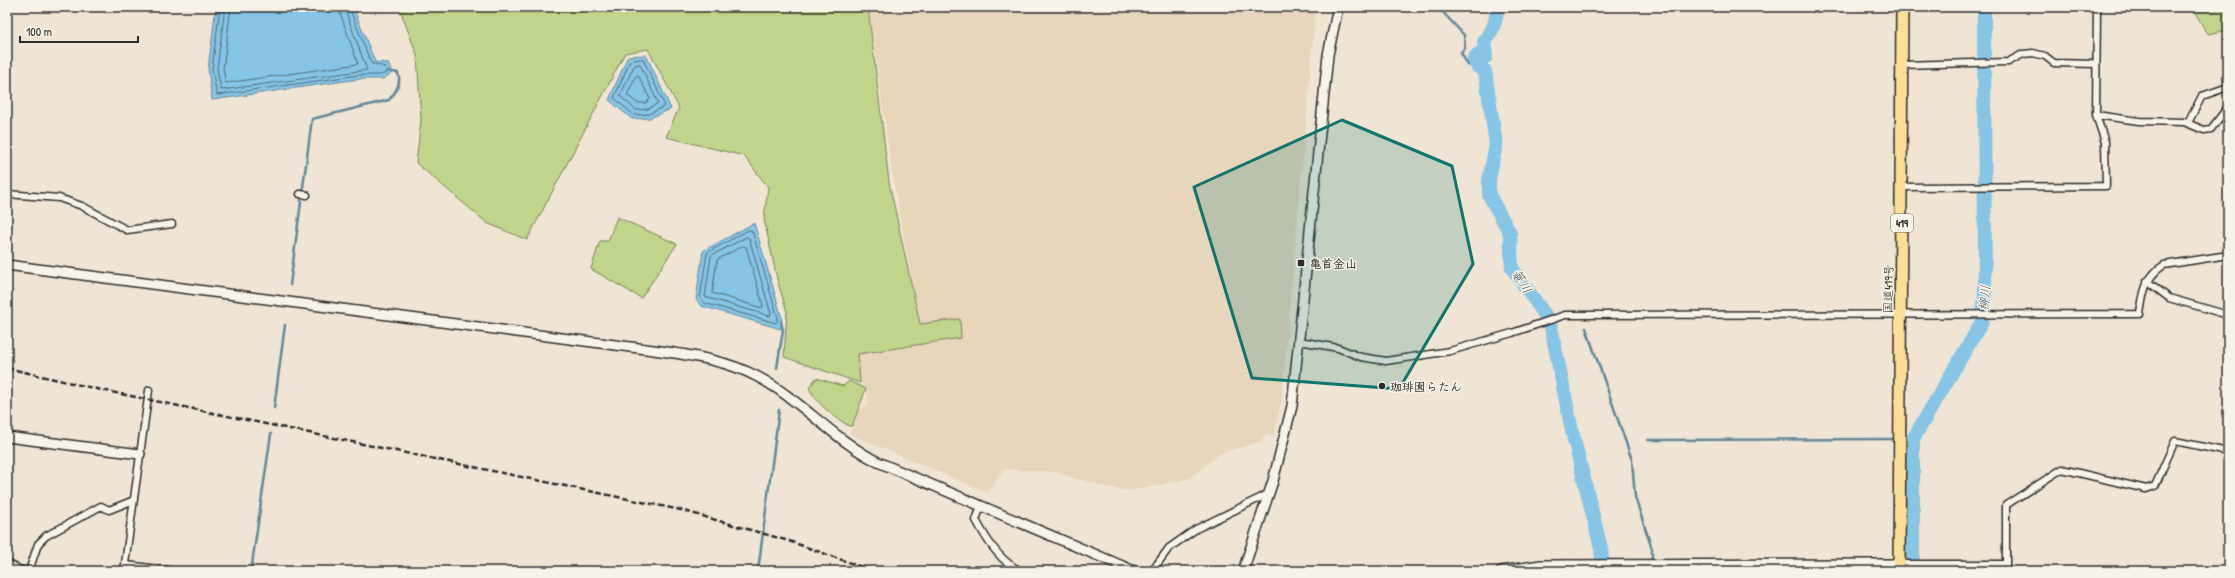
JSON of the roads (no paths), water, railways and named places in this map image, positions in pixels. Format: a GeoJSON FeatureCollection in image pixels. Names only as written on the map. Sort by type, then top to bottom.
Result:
{"type":"FeatureCollection","features":[{"type":"Feature","properties":{"kind":"highway","name":"国道419号"},"geometry":{"type":"LineString","coordinates":[[1901,566],[1902,7]]}},
{"type":"Feature","properties":{"kind":"street"},"geometry":{"type":"LineString","coordinates":[[1242,571],[1287,432],[1300,341],[1328,55],[1338,7]]}},
{"type":"Feature","properties":{"kind":"street"},"geometry":{"type":"LineString","coordinates":[[1902,187],[2106,186],[2105,142],[2096,115],[2097,7]]}},
{"type":"Feature","properties":{"kind":"street"},"geometry":{"type":"LineString","coordinates":[[1902,65],[1982,64],[1985,61],[2008,62],[2023,54],[2033,53],[2045,56],[2054,63],[2096,64]]}},
{"type":"Feature","properties":{"kind":"street"},"geometry":{"type":"LineString","coordinates":[[2188,123],[2202,96],[2228,87]]}},
{"type":"Feature","properties":{"kind":"street"},"geometry":{"type":"LineString","coordinates":[[2096,115],[2139,120],[2188,123],[2204,130],[2212,129],[2228,107]]}},
{"type":"Feature","properties":{"kind":"street"},"geometry":{"type":"LineString","coordinates":[[7,194],[60,198],[82,206],[127,230],[172,224]]}},
{"type":"Feature","properties":{"kind":"street"},"geometry":{"type":"LineString","coordinates":[[1300,341],[1338,348],[1361,357],[1386,361],[1450,351],[1565,315],[2140,314],[2147,281],[2156,270],[2164,265],[2228,255]]}},
{"type":"Feature","properties":{"kind":"street"},"geometry":{"type":"LineString","coordinates":[[7,265],[675,353],[721,362],[739,368],[771,384],[850,447],[864,455],[1134,571]]}},
{"type":"Feature","properties":{"kind":"street"},"geometry":{"type":"LineString","coordinates":[[2147,281],[2169,298],[2228,315]]}},
{"type":"Feature","properties":{"kind":"street"},"geometry":{"type":"LineString","coordinates":[[149,390],[125,568],[175,571]]}},
{"type":"Feature","properties":{"kind":"street"},"geometry":{"type":"LineString","coordinates":[[7,437],[140,454]]}},
{"type":"Feature","properties":{"kind":"street"},"geometry":{"type":"LineString","coordinates":[[2006,571],[2006,505],[2062,469],[2146,489],[2155,486],[2175,440],[2228,452]]}},
{"type":"Feature","properties":{"kind":"street"},"geometry":{"type":"LineString","coordinates":[[1152,571],[1168,548],[1196,529],[1268,494]]}},
{"type":"Feature","properties":{"kind":"street"},"geometry":{"type":"LineString","coordinates":[[29,571],[38,544],[46,536],[101,506],[109,510],[134,500]]}},
{"type":"Feature","properties":{"kind":"street"},"geometry":{"type":"LineString","coordinates":[[981,506],[976,520],[980,528],[993,548],[1016,569],[1022,571]]}},
{"type":"Feature","properties":{"kind":"street"},"geometry":{"type":"LineString","coordinates":[[7,562],[24,571]]}},
{"type":"Feature","properties":{"kind":"street"},"geometry":{"type":"LineString","coordinates":[[1501,571],[1541,565],[1644,564],[1683,568],[2006,564]]}},
{"type":"Feature","properties":{"kind":"water"},"geometry":{"type":"Polygon","coordinates":[[[216,7],[353,7],[375,62],[388,63],[392,73],[383,79],[359,79],[212,100],[208,69],[216,7]]]}},
{"type":"Feature","properties":{"kind":"water"},"geometry":{"type":"Polygon","coordinates":[[[646,55],[671,109],[650,118],[632,119],[609,100],[628,56],[646,55]]]}},
{"type":"Feature","properties":{"kind":"water"},"geometry":{"type":"Polygon","coordinates":[[[754,223],[782,318],[781,329],[701,306],[696,299],[703,251],[754,223]]]}},
{"type":"Feature","properties":{"kind":"waterway"},"geometry":{"type":"LineString","coordinates":[[1426,7],[1432,10],[1432,7]]}},
{"type":"Feature","properties":{"kind":"waterway"},"geometry":{"type":"LineString","coordinates":[[1438,7],[1464,35],[1465,48],[1461,53],[1468,65],[1477,66]]}},
{"type":"Feature","properties":{"kind":"waterway","name":"篭川"},"geometry":{"type":"LineString","coordinates":[[1497,7],[1494,26],[1484,42],[1486,57],[1477,55],[1474,59],[1477,66],[1485,71],[1496,144],[1489,180],[1489,195],[1510,233],[1512,268],[1550,322],[1572,431],[1601,548],[1603,571]]}},
{"type":"Feature","properties":{"kind":"waterway","name":"柳川"},"geometry":{"type":"LineString","coordinates":[[1913,571],[1913,439],[1982,322],[1985,297],[1984,7]]}},
{"type":"Feature","properties":{"kind":"waterway"},"geometry":{"type":"LineString","coordinates":[[290,285],[312,119],[389,100],[396,91],[399,84],[399,77],[398,73],[388,71]]}},
{"type":"Feature","properties":{"kind":"waterway"},"geometry":{"type":"LineString","coordinates":[[777,368],[783,330],[781,322]]}},
{"type":"Feature","properties":{"kind":"waterway"},"geometry":{"type":"LineString","coordinates":[[274,408],[285,325]]}},
{"type":"Feature","properties":{"kind":"waterway"},"geometry":{"type":"LineString","coordinates":[[1586,328],[1632,460],[1635,497],[1652,549],[1652,563]]}},
{"type":"Feature","properties":{"kind":"waterway"},"geometry":{"type":"LineString","coordinates":[[758,571],[779,410]]}},
{"type":"Feature","properties":{"kind":"waterway"},"geometry":{"type":"LineString","coordinates":[[251,571],[271,434]]}},
{"type":"Feature","properties":{"kind":"waterway"},"geometry":{"type":"LineString","coordinates":[[1648,440],[1894,439]]}},
{"type":"Feature","properties":{"kind":"railway"},"geometry":{"type":"LineString","coordinates":[[7,368],[97,389],[681,510],[789,541],[873,571]]}},
{"type":"Feature","properties":{"kind":"place","name":"亀首金山"},"geometry":{"type":"Point","coordinates":[1301,263]}},
{"type":"Feature","properties":{"kind":"place","name":"珈琲園らたん"},"geometry":{"type":"Point","coordinates":[1382,386]}}]}
